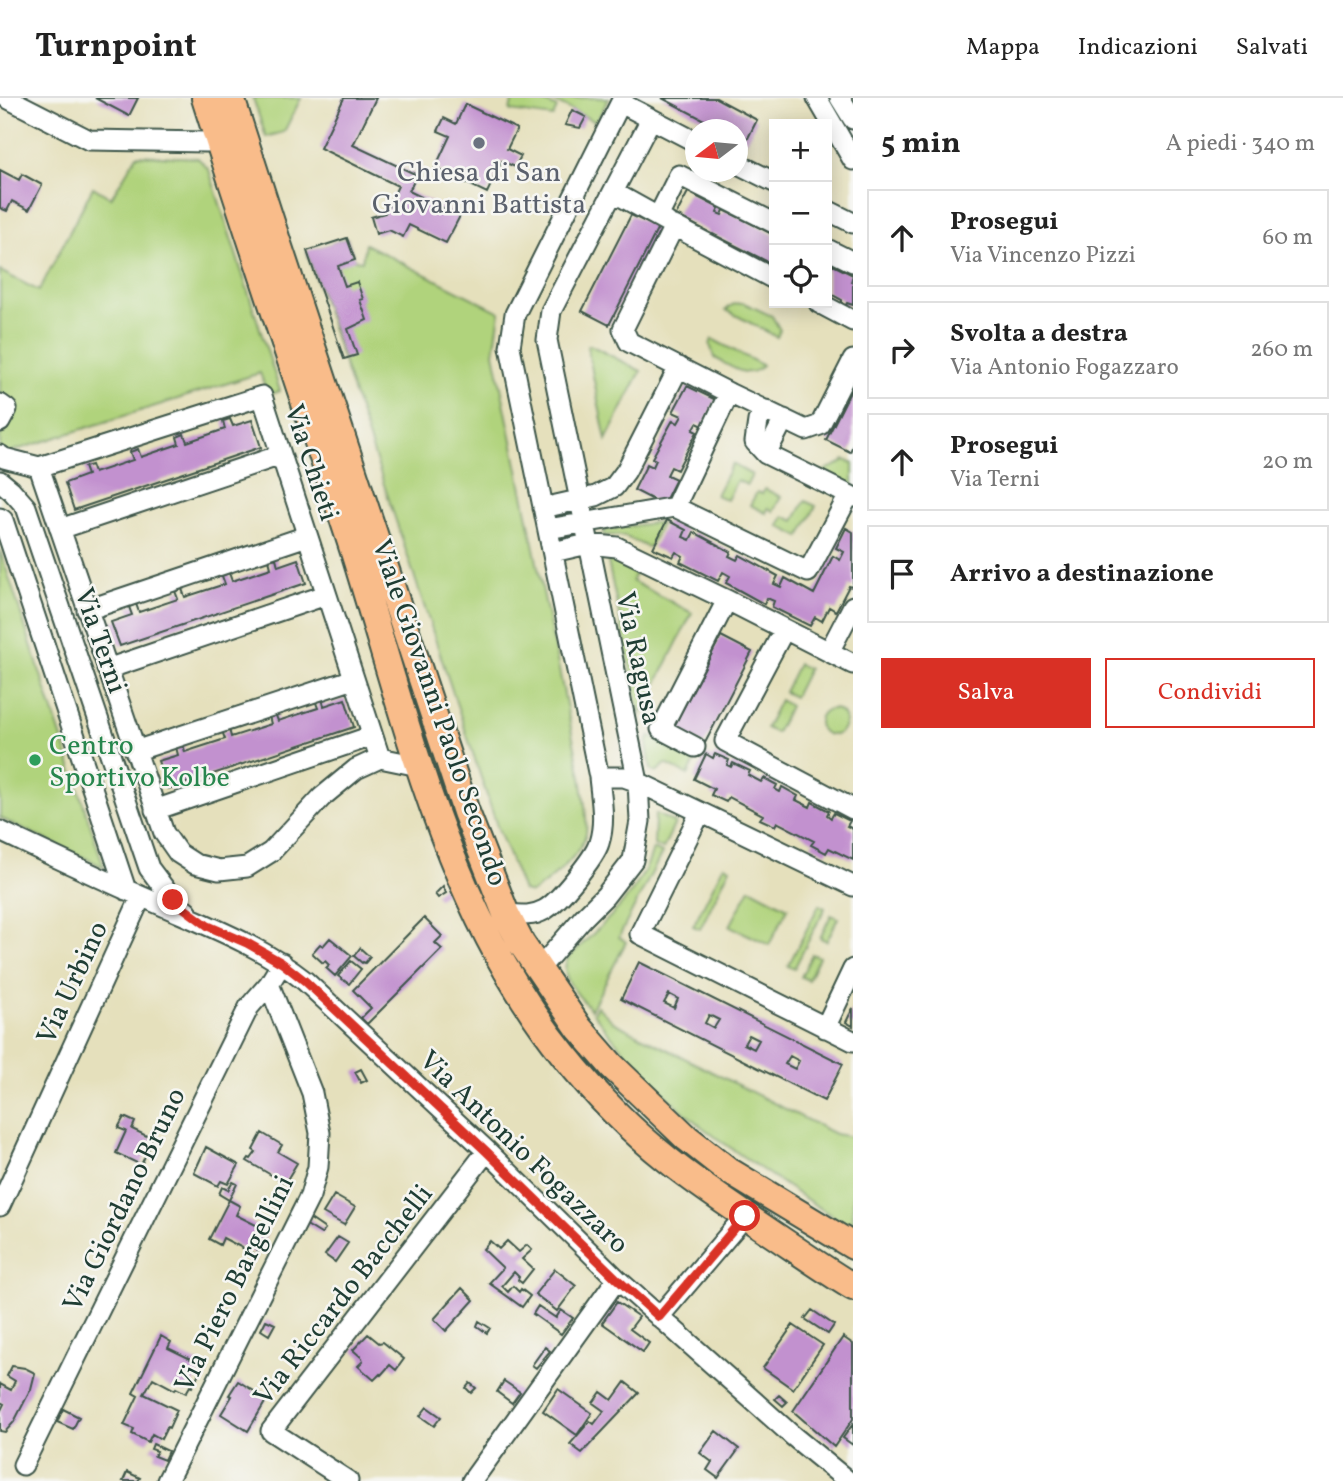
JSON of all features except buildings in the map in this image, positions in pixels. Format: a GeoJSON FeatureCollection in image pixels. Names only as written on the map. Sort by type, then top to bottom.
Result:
{"type":"FeatureCollection","features":[{"type":"Feature","properties":{"kind":"main road","name":"Viale Giovanni Paolo Secondo"},"geometry":{"type":"LineString","coordinates":[[205,98],[439,822],[465,890],[495,951],[532,1012],[562,1053],[593,1090],[631,1128],[670,1161],[745,1216],[853,1287]]}},
{"type":"Feature","properties":{"kind":"main road","name":"Viale Giovanni Paolo Secondo"},"geometry":{"type":"LineString","coordinates":[[231,98],[466,812],[506,914],[521,943],[579,1028],[612,1066],[687,1139],[729,1171],[853,1246]]}},
{"type":"Feature","properties":{"kind":"street"},"geometry":{"type":"LineString","coordinates":[[7,98],[89,140],[206,142],[218,139]]}},
{"type":"Feature","properties":{"kind":"street"},"geometry":{"type":"LineString","coordinates":[[817,98],[853,160]]}},
{"type":"Feature","properties":{"kind":"street"},"geometry":{"type":"LineString","coordinates":[[840,98],[853,119]]}},
{"type":"Feature","properties":{"kind":"street"},"geometry":{"type":"LineString","coordinates":[[506,914],[526,916],[544,910],[561,896],[599,845],[603,817],[599,777],[510,348],[515,314],[622,101],[685,137]]}},
{"type":"Feature","properties":{"kind":"street","name":"Via Ragusa"},"geometry":{"type":"LineString","coordinates":[[539,969],[605,896],[633,860],[640,821],[638,782],[547,340],[551,311],[651,119]]}},
{"type":"Feature","properties":{"kind":"street"},"geometry":{"type":"LineString","coordinates":[[748,169],[772,182]]}},
{"type":"Feature","properties":{"kind":"street"},"geometry":{"type":"LineString","coordinates":[[769,220],[679,175],[666,222],[623,329],[629,342],[806,430],[820,425],[853,360]]}},
{"type":"Feature","properties":{"kind":"street"},"geometry":{"type":"LineString","coordinates":[[613,192],[769,276]]}},
{"type":"Feature","properties":{"kind":"street"},"geometry":{"type":"LineString","coordinates":[[832,212],[853,223]]}},
{"type":"Feature","properties":{"kind":"street"},"geometry":{"type":"LineString","coordinates":[[832,252],[853,262]]}},
{"type":"Feature","properties":{"kind":"street"},"geometry":{"type":"LineString","coordinates":[[529,286],[557,300]]}},
{"type":"Feature","properties":{"kind":"street"},"geometry":{"type":"LineString","coordinates":[[828,308],[853,321]]}},
{"type":"Feature","properties":{"kind":"street"},"geometry":{"type":"LineString","coordinates":[[543,508],[596,496],[614,487],[626,471],[679,367]]}},
{"type":"Feature","properties":{"kind":"street"},"geometry":{"type":"LineString","coordinates":[[675,507],[729,393]]}},
{"type":"Feature","properties":{"kind":"street","name":"Via Chieti"},"geometry":{"type":"LineString","coordinates":[[38,467],[262,396],[380,758]]}},
{"type":"Feature","properties":{"kind":"street"},"geometry":{"type":"LineString","coordinates":[[0,404],[7,409],[0,422]]}},
{"type":"Feature","properties":{"kind":"street"},"geometry":{"type":"LineString","coordinates":[[548,529],[675,507],[808,572],[851,496],[766,454],[755,442],[758,421],[766,410]]}},
{"type":"Feature","properties":{"kind":"street"},"geometry":{"type":"LineString","coordinates":[[766,454],[784,419]]}},
{"type":"Feature","properties":{"kind":"street"},"geometry":{"type":"LineString","coordinates":[[0,455],[38,467],[163,833],[178,853],[195,864],[219,870],[247,867],[271,852],[322,797],[356,769],[380,758],[410,764],[419,763]]}},
{"type":"Feature","properties":{"kind":"street"},"geometry":{"type":"LineString","coordinates":[[60,529],[281,455]]}},
{"type":"Feature","properties":{"kind":"street","name":"Via Terni"},"geometry":{"type":"LineString","coordinates":[[0,481],[26,507],[149,868],[173,900],[208,926]]}},
{"type":"Feature","properties":{"kind":"street"},"geometry":{"type":"LineString","coordinates":[[26,507],[49,496]]}},
{"type":"Feature","properties":{"kind":"street","name":"Via Terni"},"geometry":{"type":"LineString","coordinates":[[0,518],[3,520],[94,794],[133,893]]}},
{"type":"Feature","properties":{"kind":"street"},"geometry":{"type":"LineString","coordinates":[[87,610],[307,536]]}},
{"type":"Feature","properties":{"kind":"street"},"geometry":{"type":"LineString","coordinates":[[552,552],[588,544],[617,547],[853,664]]}},
{"type":"Feature","properties":{"kind":"street"},"geometry":{"type":"LineString","coordinates":[[107,669],[326,595]]}},
{"type":"Feature","properties":{"kind":"street"},"geometry":{"type":"LineString","coordinates":[[695,747],[661,729],[727,600]]}},
{"type":"Feature","properties":{"kind":"street"},"geometry":{"type":"LineString","coordinates":[[829,652],[853,606]]}},
{"type":"Feature","properties":{"kind":"street"},"geometry":{"type":"LineString","coordinates":[[784,629],[724,741],[853,809]]}},
{"type":"Feature","properties":{"kind":"street"},"geometry":{"type":"LineString","coordinates":[[49,659],[98,641]]}},
{"type":"Feature","properties":{"kind":"street"},"geometry":{"type":"LineString","coordinates":[[135,751],[354,679]]}},
{"type":"Feature","properties":{"kind":"street"},"geometry":{"type":"LineString","coordinates":[[155,810],[372,736]]}},
{"type":"Feature","properties":{"kind":"street"},"geometry":{"type":"LineString","coordinates":[[94,794],[145,777]]}},
{"type":"Feature","properties":{"kind":"street"},"geometry":{"type":"LineString","coordinates":[[599,777],[624,777],[638,782],[853,886]]}},
{"type":"Feature","properties":{"kind":"street"},"geometry":{"type":"LineString","coordinates":[[700,813],[640,934],[853,1041]]}},
{"type":"Feature","properties":{"kind":"street","name":"Via Antonio Fogazzaro"},"geometry":{"type":"LineString","coordinates":[[1,835],[247,943],[282,963],[305,981],[486,1151],[617,1279],[793,1436],[848,1481]]}},
{"type":"Feature","properties":{"kind":"street","name":"Via Urbino"},"geometry":{"type":"LineString","coordinates":[[0,1206],[133,893]]}},
{"type":"Feature","properties":{"kind":"street","name":"Via Giordano Bruno"},"geometry":{"type":"LineString","coordinates":[[23,1465],[249,1007],[269,984],[282,963]]}},
{"type":"Feature","properties":{"kind":"street"},"geometry":{"type":"LineString","coordinates":[[825,1028],[853,969]]}},
{"type":"Feature","properties":{"kind":"street","name":"Via Piero Bargellini"},"geometry":{"type":"LineString","coordinates":[[167,1481],[310,1196],[318,1167],[320,1133],[312,1093],[269,984]]}},
{"type":"Feature","properties":{"kind":"street","name":"Via Riccardo Bacchelli"},"geometry":{"type":"LineString","coordinates":[[348,1481],[271,1431],[486,1151]]}},
{"type":"Feature","properties":{"kind":"street"},"geometry":{"type":"LineString","coordinates":[[659,1317],[745,1216]]}},
{"type":"Feature","properties":{"kind":"street"},"geometry":{"type":"LineString","coordinates":[[472,1481],[617,1279]]}},
{"type":"Feature","properties":{"kind":"green space"},"geometry":{"type":"Polygon","coordinates":[[[253,98],[301,98],[284,132],[266,137],[253,98]]]}},
{"type":"Feature","properties":{"kind":"green space"},"geometry":{"type":"Polygon","coordinates":[[[513,98],[536,98],[557,108],[553,117],[510,111],[513,98]]]}},
{"type":"Feature","properties":{"kind":"green space"},"geometry":{"type":"Polygon","coordinates":[[[547,98],[609,98],[596,122],[547,98]]]}},
{"type":"Feature","properties":{"kind":"green space"},"geometry":{"type":"Polygon","coordinates":[[[137,155],[198,158],[209,170],[280,391],[268,395],[260,373],[7,453],[0,449],[0,437],[18,404],[0,393],[0,271],[39,291],[93,187],[111,198],[137,155]]]}},
{"type":"Feature","properties":{"kind":"green space"},"geometry":{"type":"Polygon","coordinates":[[[347,238],[355,260],[362,261],[365,244],[500,312],[494,353],[581,777],[586,820],[586,833],[572,858],[531,893],[523,891],[497,826],[307,252],[347,238]]]}},
{"type":"Feature","properties":{"kind":"green space"},"geometry":{"type":"Polygon","coordinates":[[[739,303],[772,316],[780,330],[777,337],[726,310],[739,303]]]}},
{"type":"Feature","properties":{"kind":"green space"},"geometry":{"type":"Polygon","coordinates":[[[712,339],[762,365],[752,372],[733,368],[715,358],[710,345],[712,339]]]}},
{"type":"Feature","properties":{"kind":"green space"},"geometry":{"type":"Polygon","coordinates":[[[590,345],[641,371],[606,440],[587,346],[590,345]]]}},
{"type":"Feature","properties":{"kind":"green space"},"geometry":{"type":"Polygon","coordinates":[[[845,460],[853,463],[853,486],[823,472],[845,460]]]}},
{"type":"Feature","properties":{"kind":"green space"},"geometry":{"type":"Polygon","coordinates":[[[732,464],[752,475],[747,485],[737,480],[727,500],[716,495],[732,464]]]}},
{"type":"Feature","properties":{"kind":"green space"},"geometry":{"type":"Polygon","coordinates":[[[765,489],[781,497],[773,511],[768,508],[766,513],[750,505],[757,492],[762,494],[765,489]]]}},
{"type":"Feature","properties":{"kind":"green space"},"geometry":{"type":"Polygon","coordinates":[[[805,501],[816,506],[800,537],[779,526],[784,516],[794,521],[805,501]]]}},
{"type":"Feature","properties":{"kind":"green space"},"geometry":{"type":"Polygon","coordinates":[[[659,522],[661,524],[647,547],[624,536],[603,535],[606,530],[659,522]]]}},
{"type":"Feature","properties":{"kind":"green space","name":"Centro Sportivo Kolbe"},"geometry":{"type":"Polygon","coordinates":[[[0,550],[104,867],[0,818],[0,550]]]}},
{"type":"Feature","properties":{"kind":"green space"},"geometry":{"type":"Polygon","coordinates":[[[610,558],[637,569],[632,581],[692,613],[640,716],[608,562],[610,558]]]}},
{"type":"Feature","properties":{"kind":"green space"},"geometry":{"type":"Polygon","coordinates":[[[798,664],[808,669],[794,697],[784,692],[798,664]]]}},
{"type":"Feature","properties":{"kind":"green space"},"geometry":{"type":"Polygon","coordinates":[[[408,666],[472,856],[466,858],[402,667],[408,666]]]}},
{"type":"Feature","properties":{"kind":"green space"},"geometry":{"type":"Polygon","coordinates":[[[780,700],[790,706],[776,733],[766,728],[780,700]]]}},
{"type":"Feature","properties":{"kind":"green space"},"geometry":{"type":"Polygon","coordinates":[[[832,709],[841,713],[845,722],[841,731],[832,735],[823,731],[819,722],[823,713],[832,709]]]}},
{"type":"Feature","properties":{"kind":"green space"},"geometry":{"type":"Polygon","coordinates":[[[650,736],[696,760],[688,775],[666,764],[656,772],[651,770],[647,743],[650,736]]]}},
{"type":"Feature","properties":{"kind":"green space"},"geometry":{"type":"Polygon","coordinates":[[[656,814],[675,823],[663,849],[654,845],[656,814]]]}},
{"type":"Feature","properties":{"kind":"green space"},"geometry":{"type":"Polygon","coordinates":[[[653,849],[662,853],[619,937],[626,942],[591,1010],[567,978],[566,964],[569,957],[630,895],[653,849]]]}},
{"type":"Feature","properties":{"kind":"green space"},"geometry":{"type":"Polygon","coordinates":[[[724,865],[730,868],[700,929],[693,926],[724,865]]]}},
{"type":"Feature","properties":{"kind":"green space"},"geometry":{"type":"Polygon","coordinates":[[[750,888],[788,908],[769,945],[730,926],[750,888]]]}},
{"type":"Feature","properties":{"kind":"green space"},"geometry":{"type":"Polygon","coordinates":[[[819,905],[825,908],[794,969],[788,966],[819,905]]]}},
{"type":"Feature","properties":{"kind":"green space"},"geometry":{"type":"Polygon","coordinates":[[[831,915],[838,918],[827,941],[820,938],[831,915]]]}},
{"type":"Feature","properties":{"kind":"green space"},"geometry":{"type":"Polygon","coordinates":[[[812,954],[819,957],[808,980],[801,977],[812,954]]]}},
{"type":"Feature","properties":{"kind":"green space"},"geometry":{"type":"Polygon","coordinates":[[[597,1006],[613,1022],[835,1134],[853,1137],[853,1222],[844,1224],[751,1163],[697,1123],[655,1085],[617,1043],[593,1013],[597,1006]]]}},
{"type":"Feature","properties":{"kind":"place","name":"Chiesa di San Giovanni Battista"},"geometry":{"type":"Point","coordinates":[479,143]}},
{"type":"Feature","properties":{"kind":"place","name":"Centro Sportivo Kolbe"},"geometry":{"type":"Point","coordinates":[35,760]}},
{"type":"Feature","properties":{"kind":"route"},"geometry":{"type":"LineString","coordinates":[[173,900],[208,926],[247,943],[282,963],[305,981],[659,1317],[745,1216]]}}]}
